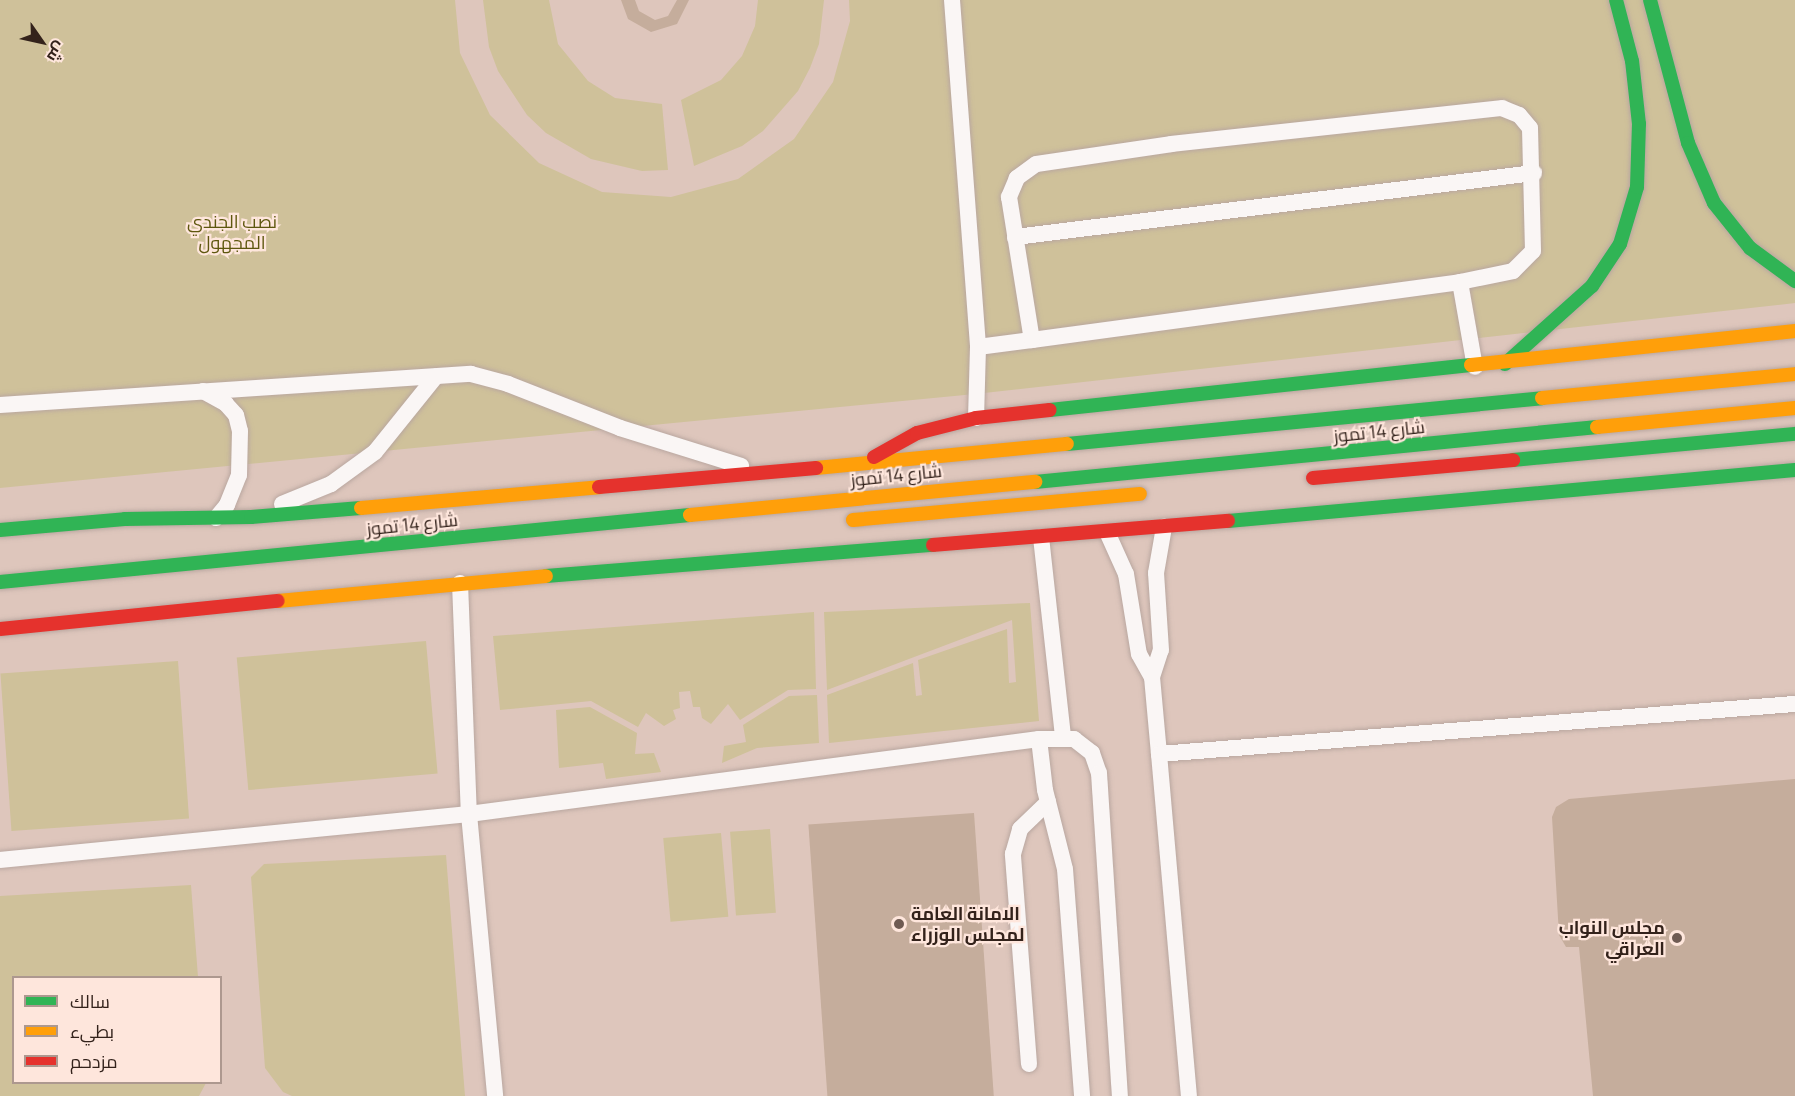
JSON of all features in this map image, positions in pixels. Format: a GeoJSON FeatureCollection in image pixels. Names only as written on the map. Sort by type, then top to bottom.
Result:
{"type":"FeatureCollection","features":[{"type":"Feature","properties":{"kind":"main road"},"geometry":{"type":"LineString","coordinates":[[1505,364],[1592,286],[1620,244],[1634,199],[1639,124],[1632,62],[1616,0]]}},
{"type":"Feature","properties":{"kind":"main road"},"geometry":{"type":"LineString","coordinates":[[1650,0],[1688,143],[1714,203],[1749,248],[1795,281]]}},
{"type":"Feature","properties":{"kind":"main road"},"geometry":{"type":"LineString","coordinates":[[864,464],[917,433],[976,418],[1505,364],[1795,331]]}},
{"type":"Feature","properties":{"kind":"main road","name":"شارع 14 تموز"},"geometry":{"type":"LineString","coordinates":[[0,530],[124,519],[251,517],[764,473],[1795,374]]}},
{"type":"Feature","properties":{"kind":"main road","name":"شارع 14 تموز"},"geometry":{"type":"LineString","coordinates":[[0,582],[657,516],[1795,408]]}},
{"type":"Feature","properties":{"kind":"main road"},"geometry":{"type":"LineString","coordinates":[[1297,480],[1795,434]]}},
{"type":"Feature","properties":{"kind":"main road"},"geometry":{"type":"LineString","coordinates":[[0,629],[460,583],[1164,527],[1772,473]]}},
{"type":"Feature","properties":{"kind":"main road"},"geometry":{"type":"LineString","coordinates":[[834,522],[1155,493]]}},
{"type":"Feature","properties":{"kind":"main road"},"geometry":{"type":"LineString","coordinates":[[657,516],[694,529]]}},
{"type":"Feature","properties":{"kind":"lane"},"geometry":{"type":"LineString","coordinates":[[952,0],[978,347],[976,418]]}},
{"type":"Feature","properties":{"kind":"lane"},"geometry":{"type":"LineString","coordinates":[[978,347],[1032,340],[1460,282],[1513,271],[1533,251],[1534,173],[1530,128],[1519,115],[1502,108],[1172,144],[1036,164],[1017,178],[1009,197],[1032,340]]}},
{"type":"Feature","properties":{"kind":"lane"},"geometry":{"type":"LineString","coordinates":[[1016,237],[1534,173]]}},
{"type":"Feature","properties":{"kind":"lane"},"geometry":{"type":"LineString","coordinates":[[1460,282],[1475,367]]}},
{"type":"Feature","properties":{"kind":"lane"},"geometry":{"type":"LineString","coordinates":[[251,517],[331,484],[365,460],[436,376]]}},
{"type":"Feature","properties":{"kind":"lane"},"geometry":{"type":"LineString","coordinates":[[0,405],[436,376],[486,376],[620,428],[764,473]]}},
{"type":"Feature","properties":{"kind":"lane"},"geometry":{"type":"LineString","coordinates":[[202,391],[226,404],[236,415],[240,431],[239,475],[227,505],[216,518]]}},
{"type":"Feature","properties":{"kind":"lane"},"geometry":{"type":"LineString","coordinates":[[1772,473],[1795,472]]}},
{"type":"Feature","properties":{"kind":"lane"},"geometry":{"type":"LineString","coordinates":[[1164,527],[1156,573],[1161,650],[1152,677],[1189,1096]]}},
{"type":"Feature","properties":{"kind":"lane"},"geometry":{"type":"LineString","coordinates":[[1107,531],[1126,574],[1139,654],[1152,677]]}},
{"type":"Feature","properties":{"kind":"lane"},"geometry":{"type":"LineString","coordinates":[[1041,537],[1063,737]]}},
{"type":"Feature","properties":{"kind":"lane"},"geometry":{"type":"LineString","coordinates":[[460,583],[469,814],[495,1096]]}},
{"type":"Feature","properties":{"kind":"lane"},"geometry":{"type":"LineString","coordinates":[[1159,754],[1795,704]]}},
{"type":"Feature","properties":{"kind":"lane"},"geometry":{"type":"LineString","coordinates":[[0,860],[469,814],[1039,739],[1063,737],[1074,739],[1092,753],[1099,773],[1120,1096]]}},
{"type":"Feature","properties":{"kind":"lane"},"geometry":{"type":"LineString","coordinates":[[1039,739],[1048,802],[1065,869],[1082,1096]]}},
{"type":"Feature","properties":{"kind":"lane"},"geometry":{"type":"LineString","coordinates":[[1029,1064],[1013,855],[1020,829],[1048,802]]}},
{"type":"Feature","properties":{"kind":"green space","name":"نصب الجندي المجهول"},"geometry":{"type":"Polygon","coordinates":[[[0,0],[455,0],[460,53],[490,115],[539,163],[602,192],[671,197],[738,179],[794,139],[833,82],[850,21],[849,0],[1795,0],[1795,303],[975,394],[0,488],[0,0]]]}},
{"type":"Feature","properties":{"kind":"green space"},"geometry":{"type":"Polygon","coordinates":[[[483,0],[549,0],[558,44],[588,81],[615,98],[662,104],[668,170],[642,171],[591,159],[546,133],[527,115],[498,71],[489,47],[483,0]]]}},
{"type":"Feature","properties":{"kind":"green space"},"geometry":{"type":"Polygon","coordinates":[[[758,0],[824,0],[819,44],[810,68],[798,91],[763,131],[742,146],[694,166],[681,100],[721,80],[742,56],[755,26],[758,0]]]}},
{"type":"Feature","properties":{"kind":"green space"},"geometry":{"type":"Polygon","coordinates":[[[1030,603],[1039,721],[829,743],[827,695],[913,663],[916,696],[922,695],[918,660],[1007,629],[1009,683],[1016,682],[1012,620],[827,690],[824,612],[1030,603]]]}},
{"type":"Feature","properties":{"kind":"green space"},"geometry":{"type":"Polygon","coordinates":[[[814,612],[816,689],[788,690],[740,720],[728,704],[711,724],[702,718],[700,707],[693,707],[690,691],[679,692],[680,708],[673,710],[676,719],[664,726],[646,713],[638,727],[591,701],[500,710],[493,636],[814,612]]]}},
{"type":"Feature","properties":{"kind":"green space"},"geometry":{"type":"Polygon","coordinates":[[[426,641],[438,773],[248,790],[237,658],[426,641]]]}},
{"type":"Feature","properties":{"kind":"green space"},"geometry":{"type":"Polygon","coordinates":[[[178,661],[189,819],[11,831],[0,673],[178,661]]]}},
{"type":"Feature","properties":{"kind":"green space"},"geometry":{"type":"Polygon","coordinates":[[[817,695],[819,743],[757,748],[722,763],[724,746],[746,742],[743,725],[789,696],[817,695]]]}},
{"type":"Feature","properties":{"kind":"green space"},"geometry":{"type":"Polygon","coordinates":[[[590,707],[637,733],[635,754],[654,753],[661,772],[606,779],[603,763],[559,768],[556,710],[590,707]]]}},
{"type":"Feature","properties":{"kind":"green space"},"geometry":{"type":"Polygon","coordinates":[[[770,829],[776,913],[736,916],[730,832],[770,829]]]}},
{"type":"Feature","properties":{"kind":"green space"},"geometry":{"type":"Polygon","coordinates":[[[721,833],[728,917],[671,922],[663,838],[721,833]]]}},
{"type":"Feature","properties":{"kind":"green space"},"geometry":{"type":"Polygon","coordinates":[[[446,855],[465,1096],[292,1096],[283,1092],[265,1068],[251,877],[264,864],[446,855]]]}},
{"type":"Feature","properties":{"kind":"green space"},"geometry":{"type":"Polygon","coordinates":[[[191,885],[198,976],[12,976],[12,1084],[205,1084],[199,1096],[0,1096],[0,896],[191,885]]]}},
{"type":"Feature","properties":{"kind":"building"},"geometry":{"type":"Polygon","coordinates":[[[621,0],[635,0],[639,11],[655,20],[668,16],[677,0],[689,0],[677,24],[651,32],[628,19],[621,0]]]}},
{"type":"Feature","properties":{"kind":"building","name":"مجلس النواب العراقي"},"geometry":{"type":"Polygon","coordinates":[[[1795,779],[1795,1096],[1593,1096],[1579,947],[1566,947],[1559,935],[1552,817],[1556,807],[1569,799],[1795,779]]]}},
{"type":"Feature","properties":{"kind":"building","name":"الامانة العامة لمجلس الوزراء"},"geometry":{"type":"Polygon","coordinates":[[[974,813],[994,1096],[827,1096],[808,825],[974,813]]]}},
{"type":"Feature","properties":{"kind":"traffic: fast"},"geometry":{"type":"LineString","coordinates":[[1505,364],[1592,286],[1620,244],[1637,187],[1639,124],[1632,61],[1616,0]]}},
{"type":"Feature","properties":{"kind":"traffic: fast"},"geometry":{"type":"LineString","coordinates":[[1650,0],[1688,143],[1714,203],[1750,248],[1795,281]]}},
{"type":"Feature","properties":{"kind":"traffic: fast"},"geometry":{"type":"LineString","coordinates":[[1050,410],[1471,365]]}},
{"type":"Feature","properties":{"kind":"traffic: fast"},"geometry":{"type":"LineString","coordinates":[[1067,444],[1542,398]]}},
{"type":"Feature","properties":{"kind":"traffic: fast"},"geometry":{"type":"LineString","coordinates":[[1035,482],[1597,427]]}},
{"type":"Feature","properties":{"kind":"traffic: fast"},"geometry":{"type":"LineString","coordinates":[[1513,460],[1795,434]]}},
{"type":"Feature","properties":{"kind":"traffic: fast"},"geometry":{"type":"LineString","coordinates":[[1228,521],[1795,470]]}},
{"type":"Feature","properties":{"kind":"traffic: fast"},"geometry":{"type":"LineString","coordinates":[[0,530],[125,519],[251,517],[361,508]]}},
{"type":"Feature","properties":{"kind":"traffic: fast"},"geometry":{"type":"LineString","coordinates":[[0,582],[690,515]]}},
{"type":"Feature","properties":{"kind":"traffic: fast"},"geometry":{"type":"LineString","coordinates":[[546,576],[933,545]]}},
{"type":"Feature","properties":{"kind":"traffic: slow"},"geometry":{"type":"LineString","coordinates":[[1471,365],[1795,331]]}},
{"type":"Feature","properties":{"kind":"traffic: slow"},"geometry":{"type":"LineString","coordinates":[[1542,398],[1795,374]]}},
{"type":"Feature","properties":{"kind":"traffic: slow"},"geometry":{"type":"LineString","coordinates":[[1597,427],[1795,408]]}},
{"type":"Feature","properties":{"kind":"traffic: slow"},"geometry":{"type":"LineString","coordinates":[[816,468],[1067,444]]}},
{"type":"Feature","properties":{"kind":"traffic: slow"},"geometry":{"type":"LineString","coordinates":[[690,515],[1035,482]]}},
{"type":"Feature","properties":{"kind":"traffic: slow"},"geometry":{"type":"LineString","coordinates":[[361,508],[599,487]]}},
{"type":"Feature","properties":{"kind":"traffic: slow"},"geometry":{"type":"LineString","coordinates":[[853,520],[1140,494]]}},
{"type":"Feature","properties":{"kind":"traffic: slow"},"geometry":{"type":"LineString","coordinates":[[278,601],[546,576]]}},
{"type":"Feature","properties":{"kind":"traffic: jam"},"geometry":{"type":"LineString","coordinates":[[874,457],[917,433],[976,418],[1050,410]]}},
{"type":"Feature","properties":{"kind":"traffic: jam"},"geometry":{"type":"LineString","coordinates":[[1313,478],[1513,460]]}},
{"type":"Feature","properties":{"kind":"traffic: jam"},"geometry":{"type":"LineString","coordinates":[[599,487],[816,468]]}},
{"type":"Feature","properties":{"kind":"traffic: jam"},"geometry":{"type":"LineString","coordinates":[[933,545],[1228,521]]}},
{"type":"Feature","properties":{"kind":"traffic: jam"},"geometry":{"type":"LineString","coordinates":[[0,629],[278,601]]}},
{"type":"Feature","properties":{"kind":"place","name":"الامانة العامة لمجلس الوزراء"},"geometry":{"type":"Point","coordinates":[899,924]}},
{"type":"Feature","properties":{"kind":"place","name":"مجلس النواب العراقي"},"geometry":{"type":"Point","coordinates":[1677,938]}}]}
